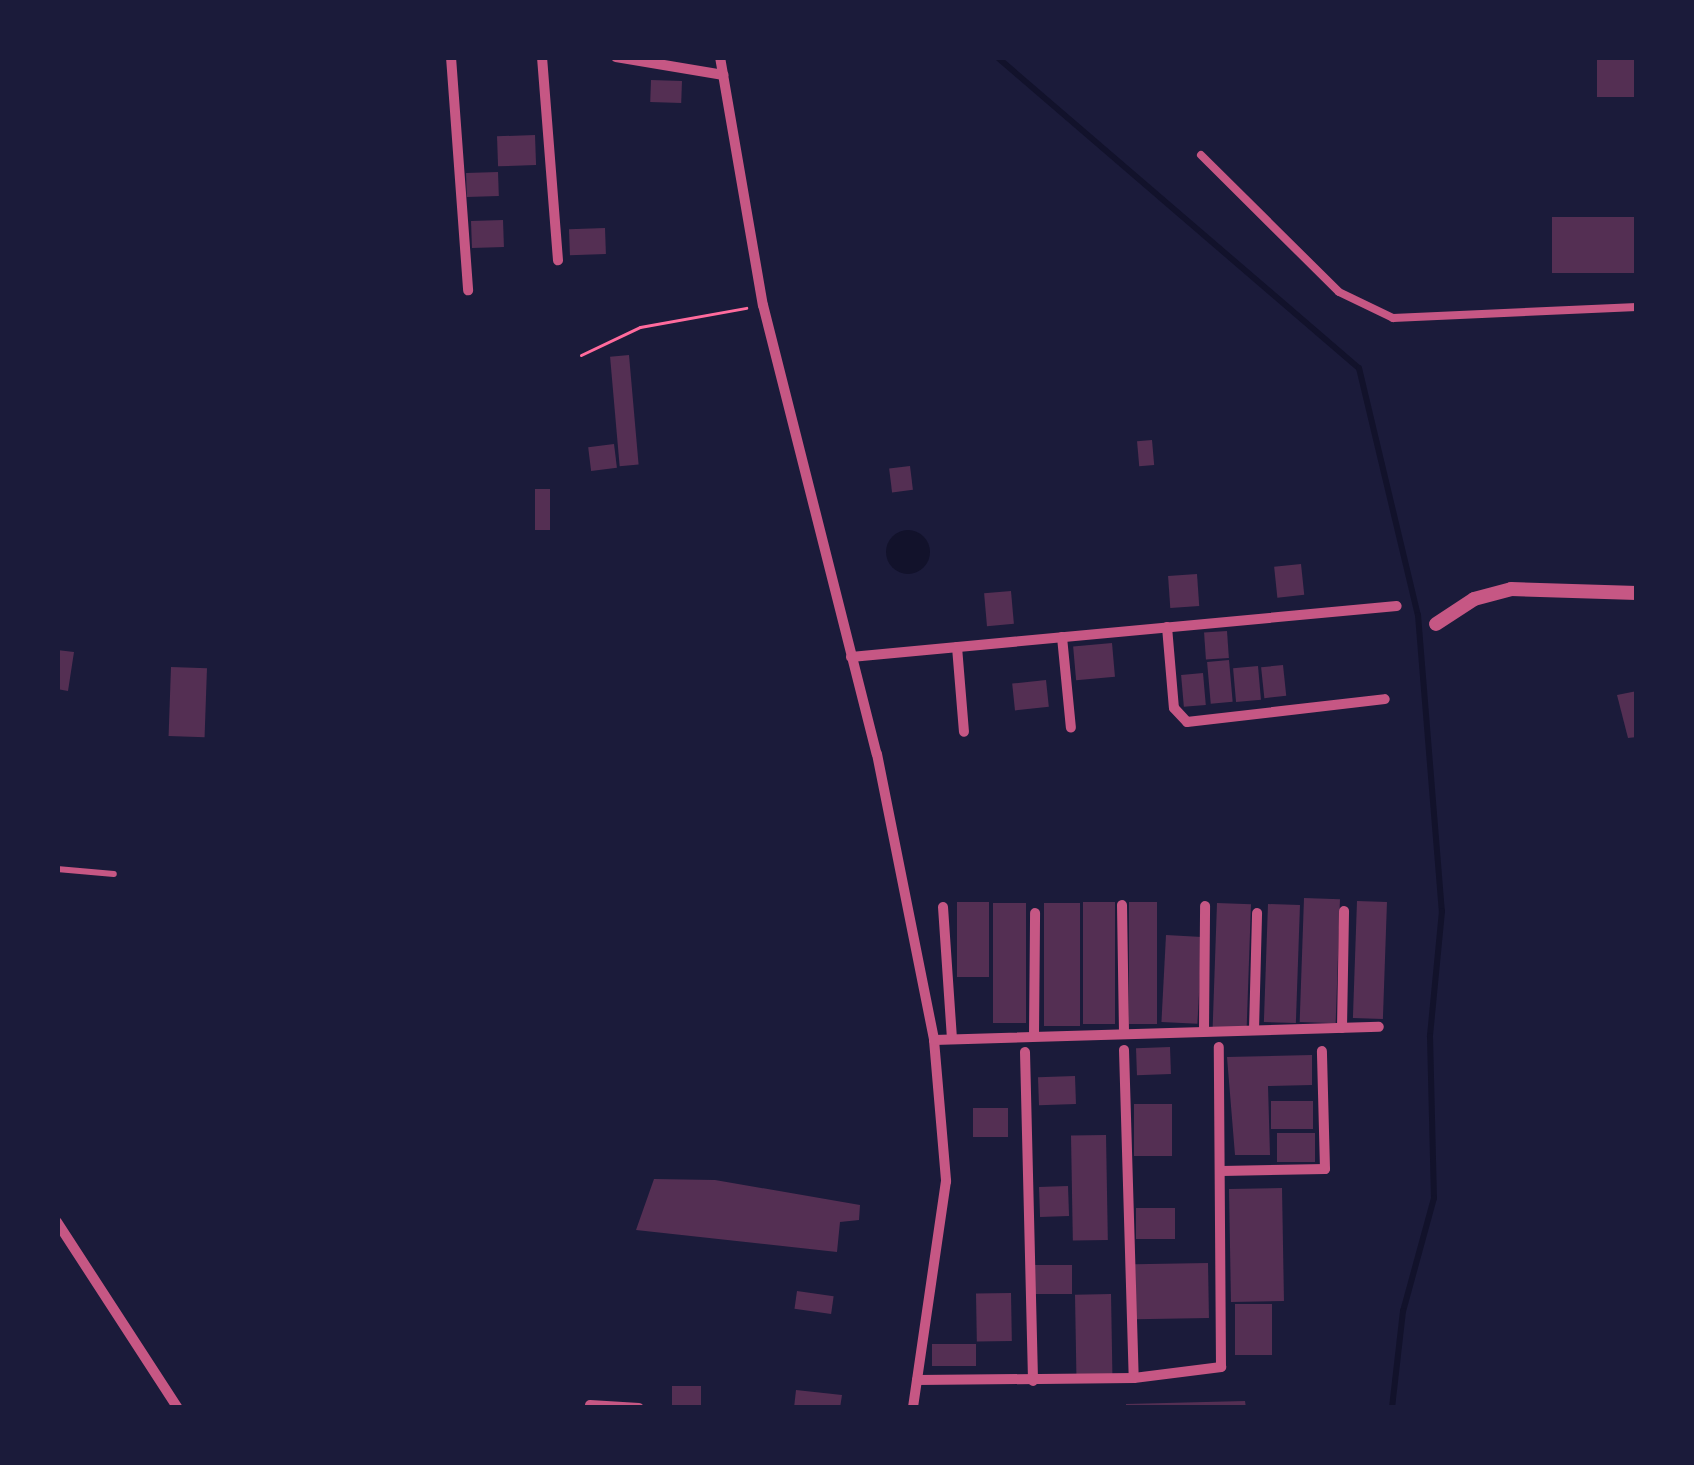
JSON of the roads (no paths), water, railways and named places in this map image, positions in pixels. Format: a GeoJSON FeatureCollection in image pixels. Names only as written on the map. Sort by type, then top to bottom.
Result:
{"type":"FeatureCollection","features":[{"type":"Feature","properties":{"kind":"street"},"geometry":{"type":"LineString","coordinates":[[451,57],[468,290]]}},
{"type":"Feature","properties":{"kind":"street"},"geometry":{"type":"LineString","coordinates":[[542,57],[558,260]]}},
{"type":"Feature","properties":{"kind":"street"},"geometry":{"type":"LineString","coordinates":[[616,57],[723,74]]}},
{"type":"Feature","properties":{"kind":"street"},"geometry":{"type":"LineString","coordinates":[[720,57],[763,305],[851,657],[934,1040],[946,1181],[913,1408]]}},
{"type":"Feature","properties":{"kind":"street"},"geometry":{"type":"LineString","coordinates":[[1201,155],[1339,292],[1393,318],[1637,307]]}},
{"type":"Feature","properties":{"kind":"street"},"geometry":{"type":"LineString","coordinates":[[1436,624],[1474,599],[1511,589],[1637,593]]}},
{"type":"Feature","properties":{"kind":"street"},"geometry":{"type":"LineString","coordinates":[[851,657],[1396,606]]}},
{"type":"Feature","properties":{"kind":"street"},"geometry":{"type":"LineString","coordinates":[[1167,627],[1174,708],[1187,722],[1385,699]]}},
{"type":"Feature","properties":{"kind":"street"},"geometry":{"type":"LineString","coordinates":[[1062,638],[1071,728]]}},
{"type":"Feature","properties":{"kind":"street"},"geometry":{"type":"LineString","coordinates":[[957,647],[964,732]]}},
{"type":"Feature","properties":{"kind":"street"},"geometry":{"type":"LineString","coordinates":[[1122,905],[1124,1034]]}},
{"type":"Feature","properties":{"kind":"street"},"geometry":{"type":"LineString","coordinates":[[1204,1030],[1205,906]]}},
{"type":"Feature","properties":{"kind":"street"},"geometry":{"type":"LineString","coordinates":[[943,907],[952,1038]]}},
{"type":"Feature","properties":{"kind":"street"},"geometry":{"type":"LineString","coordinates":[[1342,1028],[1344,911]]}},
{"type":"Feature","properties":{"kind":"street"},"geometry":{"type":"LineString","coordinates":[[1034,1036],[1035,913]]}},
{"type":"Feature","properties":{"kind":"street"},"geometry":{"type":"LineString","coordinates":[[1254,1030],[1257,914]]}},
{"type":"Feature","properties":{"kind":"street"},"geometry":{"type":"LineString","coordinates":[[934,1040],[1378,1027]]}},
{"type":"Feature","properties":{"kind":"street"},"geometry":{"type":"LineString","coordinates":[[917,1380],[1134,1378],[1213,1371],[1226,1357],[1219,1047]]}},
{"type":"Feature","properties":{"kind":"street"},"geometry":{"type":"LineString","coordinates":[[1124,1050],[1134,1378]]}},
{"type":"Feature","properties":{"kind":"street"},"geometry":{"type":"LineString","coordinates":[[1222,1171],[1325,1169],[1322,1051]]}},
{"type":"Feature","properties":{"kind":"street"},"geometry":{"type":"LineString","coordinates":[[1025,1052],[1033,1381]]}},
{"type":"Feature","properties":{"kind":"street"},"geometry":{"type":"LineString","coordinates":[[57,1222],[178,1408]]}},
{"type":"Feature","properties":{"kind":"street"},"geometry":{"type":"LineString","coordinates":[[590,1405],[639,1408]]}},
{"type":"Feature","properties":{"kind":"lane"},"geometry":{"type":"LineString","coordinates":[[57,869],[114,874]]}},
{"type":"Feature","properties":{"kind":"waterway"},"geometry":{"type":"LineString","coordinates":[[997,57],[1359,368],[1418,615],[1442,911],[1430,1036],[1434,1198],[1403,1311],[1392,1408]]}}]}
